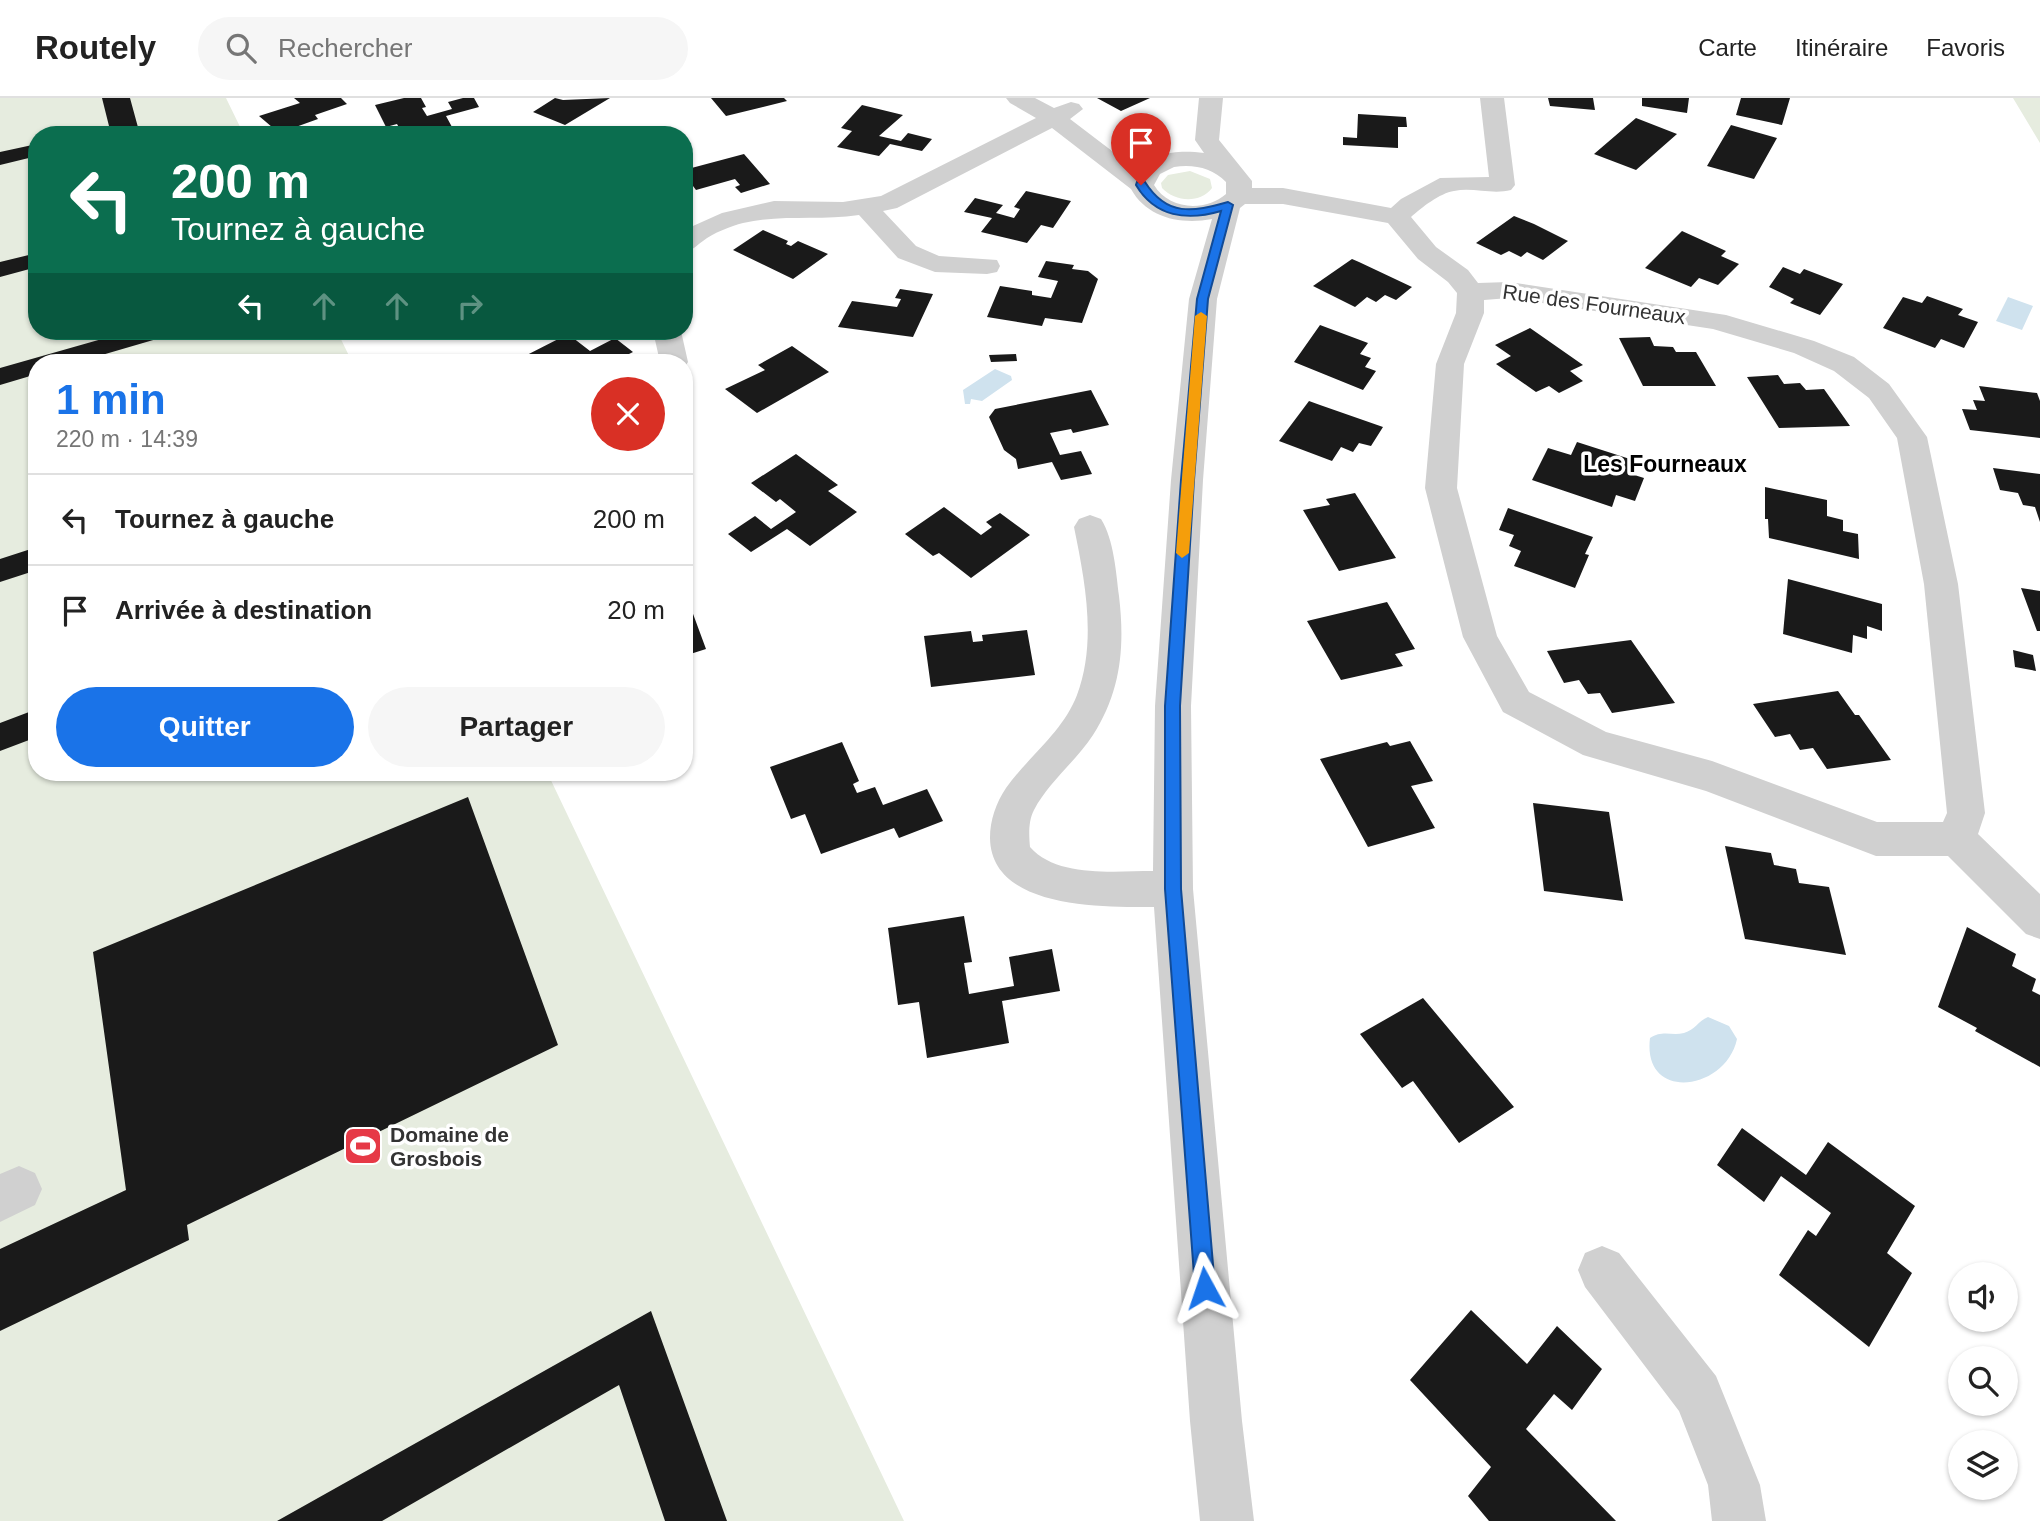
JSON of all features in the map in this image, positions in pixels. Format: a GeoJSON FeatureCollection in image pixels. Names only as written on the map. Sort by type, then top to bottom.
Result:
{"type":"FeatureCollection","features":[{"type":"Feature","properties":{"kind":"street"},"geometry":{"type":"LineString","coordinates":[[1018,98],[1056,108],[1132,154],[1171,161],[1207,161],[1233,187],[1397,217],[1427,253],[1458,276],[1471,292]]}},
{"type":"Feature","properties":{"kind":"street"},"geometry":{"type":"LineString","coordinates":[[1211,98],[1207,140],[1233,187],[1203,299],[1187,480],[1173,706],[1173,889],[1214,1408],[1227,1521]]}},
{"type":"Feature","properties":{"kind":"street"},"geometry":{"type":"LineString","coordinates":[[1397,217],[1410,204],[1449,183],[1502,185],[1492,98]]}},
{"type":"Feature","properties":{"kind":"street"},"geometry":{"type":"LineString","coordinates":[[1056,108],[1141,185],[1150,200],[1173,211],[1203,213],[1233,187]]}},
{"type":"Feature","properties":{"kind":"street"},"geometry":{"type":"LineString","coordinates":[[693,236],[731,218],[774,209],[843,210],[888,203],[1056,108]]}},
{"type":"Feature","properties":{"kind":"street"},"geometry":{"type":"LineString","coordinates":[[1141,185],[1143,176],[1207,140]]}},
{"type":"Feature","properties":{"kind":"street"},"geometry":{"type":"LineString","coordinates":[[865,207],[907,253],[934,264],[987,266]]}},
{"type":"Feature","properties":{"kind":"street"},"geometry":{"type":"LineString","coordinates":[[1173,211],[1192,235],[1203,299]]}},
{"type":"Feature","properties":{"kind":"street","name":"Rue des Fourneaux"},"geometry":{"type":"LineString","coordinates":[[1509,290],[1716,321],[1804,347],[1844,364],[1879,391],[1912,437],[1941,584],[1966,813],[1957,839],[1876,839],[1712,777],[1596,744],[1516,702],[1480,637],[1441,488],[1450,364],[1470,313],[1471,292],[1509,290]]}},
{"type":"Feature","properties":{"kind":"street"},"geometry":{"type":"LineString","coordinates":[[1090,527],[1100,571],[1104,611],[1102,659],[1095,695],[1075,730],[1017,803],[1009,829],[1011,854],[1024,870],[1054,883],[1077,887],[1173,889]]}},
{"type":"Feature","properties":{"kind":"street"},"geometry":{"type":"LineString","coordinates":[[1957,839],[2040,921]]}},
{"type":"Feature","properties":{"kind":"street"},"geometry":{"type":"LineString","coordinates":[[1602,1270],[1698,1394],[1734,1485],[1739,1521]]}},
{"type":"Feature","properties":{"kind":"shaded area","name":"Domaine de Grosbois"},"geometry":{"type":"Polygon","coordinates":[[[0,98],[226,98],[240,126],[28,126],[28,340],[341,340],[348,354],[28,354],[28,781],[551,781],[904,1521],[0,1521],[0,98]]]}},
{"type":"Feature","properties":{"kind":"shaded area"},"geometry":{"type":"Polygon","coordinates":[[[2013,98],[2040,98],[2040,143],[2013,98]]]}},
{"type":"Feature","properties":{"kind":"shaded area"},"geometry":{"type":"Polygon","coordinates":[[[1190,171],[1210,179],[1212,188],[1201,197],[1180,198],[1162,188],[1161,183],[1168,175],[1190,171]]]}},
{"type":"Feature","properties":{"kind":"water"},"geometry":{"type":"Polygon","coordinates":[[[2008,297],[2033,306],[2022,330],[1996,321],[2008,297]]]}},
{"type":"Feature","properties":{"kind":"water"},"geometry":{"type":"Polygon","coordinates":[[[995,369],[1011,376],[1012,380],[982,401],[971,399],[970,404],[965,404],[963,390],[995,369]]]}},
{"type":"Feature","properties":{"kind":"water"},"geometry":{"type":"Polygon","coordinates":[[[1708,1017],[1729,1026],[1737,1039],[1730,1057],[1718,1070],[1703,1079],[1671,1081],[1659,1073],[1651,1059],[1650,1038],[1659,1034],[1684,1033],[1708,1017]]]}},
{"type":"Feature","properties":{"kind":"building"},"geometry":{"type":"Polygon","coordinates":[[[102,98],[130,98],[138,126],[109,126],[102,98]]]}},
{"type":"Feature","properties":{"kind":"building"},"geometry":{"type":"Polygon","coordinates":[[[294,98],[341,98],[347,104],[315,115],[318,119],[298,126],[271,126],[259,116],[300,103],[294,98]]]}},
{"type":"Feature","properties":{"kind":"building"},"geometry":{"type":"Polygon","coordinates":[[[404,98],[421,98],[426,107],[422,108],[427,116],[452,109],[448,102],[463,98],[474,98],[479,107],[446,116],[451,126],[386,126],[375,105],[404,98]]]}},
{"type":"Feature","properties":{"kind":"building"},"geometry":{"type":"Polygon","coordinates":[[[555,98],[610,98],[565,125],[533,112],[555,98]]]}},
{"type":"Feature","properties":{"kind":"building"},"geometry":{"type":"Polygon","coordinates":[[[711,98],[784,98],[787,101],[726,116],[711,98]]]}},
{"type":"Feature","properties":{"kind":"building"},"geometry":{"type":"Polygon","coordinates":[[[1097,98],[1150,98],[1121,111],[1097,98]]]}},
{"type":"Feature","properties":{"kind":"building"},"geometry":{"type":"Polygon","coordinates":[[[1548,98],[1593,98],[1595,110],[1550,106],[1548,98]]]}},
{"type":"Feature","properties":{"kind":"building"},"geometry":{"type":"Polygon","coordinates":[[[1642,98],[1689,98],[1687,113],[1642,106],[1642,98]]]}},
{"type":"Feature","properties":{"kind":"building"},"geometry":{"type":"Polygon","coordinates":[[[1741,98],[1790,98],[1782,125],[1736,115],[1741,98]]]}},
{"type":"Feature","properties":{"kind":"building"},"geometry":{"type":"Polygon","coordinates":[[[862,105],[903,115],[879,136],[901,141],[908,133],[932,139],[922,151],[890,144],[879,156],[837,147],[852,131],[841,128],[862,105]]]}},
{"type":"Feature","properties":{"kind":"building"},"geometry":{"type":"Polygon","coordinates":[[[1358,114],[1406,117],[1407,127],[1398,127],[1398,148],[1343,145],[1343,137],[1357,138],[1358,114]]]}},
{"type":"Feature","properties":{"kind":"building"},"geometry":{"type":"Polygon","coordinates":[[[1636,118],[1677,134],[1636,170],[1594,154],[1636,118]]]}},
{"type":"Feature","properties":{"kind":"building"},"geometry":{"type":"Polygon","coordinates":[[[1731,125],[1777,138],[1754,179],[1707,166],[1731,125]]]}},
{"type":"Feature","properties":{"kind":"building"},"geometry":{"type":"Polygon","coordinates":[[[28,146],[28,158],[0,165],[0,152],[28,146]]]}},
{"type":"Feature","properties":{"kind":"building"},"geometry":{"type":"Polygon","coordinates":[[[744,154],[770,184],[741,193],[735,187],[740,185],[735,179],[696,190],[693,186],[693,168],[744,154]]]}},
{"type":"Feature","properties":{"kind":"building"},"geometry":{"type":"Polygon","coordinates":[[[1026,191],[1071,201],[1053,228],[1041,225],[1027,243],[981,232],[992,218],[964,212],[975,198],[1003,205],[996,213],[1014,218],[1020,209],[1014,207],[1026,191]]]}},
{"type":"Feature","properties":{"kind":"building"},"geometry":{"type":"Polygon","coordinates":[[[1514,216],[1568,241],[1543,260],[1527,252],[1521,257],[1509,251],[1501,255],[1476,243],[1514,216]]]}},
{"type":"Feature","properties":{"kind":"building"},"geometry":{"type":"Polygon","coordinates":[[[763,230],[788,241],[786,244],[791,246],[798,241],[828,254],[793,279],[733,250],[763,230]]]}},
{"type":"Feature","properties":{"kind":"building"},"geometry":{"type":"Polygon","coordinates":[[[1682,231],[1726,251],[1721,256],[1739,264],[1718,285],[1699,278],[1691,287],[1645,268],[1682,231]]]}},
{"type":"Feature","properties":{"kind":"building"},"geometry":{"type":"Polygon","coordinates":[[[28,255],[28,269],[0,277],[0,262],[28,255]]]}},
{"type":"Feature","properties":{"kind":"building"},"geometry":{"type":"Polygon","coordinates":[[[1352,259],[1412,287],[1396,300],[1385,295],[1376,302],[1367,297],[1355,307],[1313,286],[1352,259]]]}},
{"type":"Feature","properties":{"kind":"building"},"geometry":{"type":"Polygon","coordinates":[[[1046,261],[1074,265],[1072,269],[1088,271],[1098,279],[1082,323],[1045,318],[1042,326],[987,317],[1000,286],[1032,291],[1032,295],[1051,298],[1058,281],[1038,277],[1046,261]]]}},
{"type":"Feature","properties":{"kind":"building"},"geometry":{"type":"Polygon","coordinates":[[[1783,267],[1800,274],[1804,269],[1843,284],[1820,315],[1790,303],[1794,299],[1769,287],[1783,267]]]}},
{"type":"Feature","properties":{"kind":"building"},"geometry":{"type":"Polygon","coordinates":[[[900,289],[933,294],[913,337],[838,327],[852,301],[897,307],[901,299],[895,298],[900,289]]]}},
{"type":"Feature","properties":{"kind":"building"},"geometry":{"type":"Polygon","coordinates":[[[1927,296],[1963,309],[1958,315],[1978,322],[1964,348],[1941,339],[1935,348],[1883,328],[1903,297],[1922,303],[1927,296]]]}},
{"type":"Feature","properties":{"kind":"building"},"geometry":{"type":"Polygon","coordinates":[[[1320,325],[1368,343],[1360,354],[1371,358],[1365,367],[1376,371],[1363,390],[1294,362],[1320,325]]]}},
{"type":"Feature","properties":{"kind":"building"},"geometry":{"type":"Polygon","coordinates":[[[1530,328],[1583,365],[1570,371],[1583,381],[1559,393],[1549,386],[1536,392],[1496,364],[1511,356],[1495,345],[1530,328]]]}},
{"type":"Feature","properties":{"kind":"building"},"geometry":{"type":"Polygon","coordinates":[[[1650,337],[1654,346],[1673,347],[1676,352],[1696,352],[1716,386],[1643,386],[1619,338],[1650,337]]]}},
{"type":"Feature","properties":{"kind":"building"},"geometry":{"type":"Polygon","coordinates":[[[98,340],[153,340],[105,354],[49,354],[98,340]]]}},
{"type":"Feature","properties":{"kind":"building"},"geometry":{"type":"Polygon","coordinates":[[[556,340],[576,340],[590,351],[611,340],[618,340],[633,352],[629,354],[529,354],[556,340]]]}},
{"type":"Feature","properties":{"kind":"building"},"geometry":{"type":"Polygon","coordinates":[[[792,346],[829,372],[757,413],[725,389],[765,370],[758,365],[792,346]]]}},
{"type":"Feature","properties":{"kind":"building"},"geometry":{"type":"Polygon","coordinates":[[[1016,354],[1017,361],[991,362],[989,355],[1016,354]]]}},
{"type":"Feature","properties":{"kind":"building"},"geometry":{"type":"Polygon","coordinates":[[[28,360],[28,377],[0,385],[0,368],[28,360]]]}},
{"type":"Feature","properties":{"kind":"building"},"geometry":{"type":"Polygon","coordinates":[[[1778,375],[1784,384],[1800,383],[1806,390],[1824,389],[1850,426],[1779,428],[1747,377],[1778,375]]]}},
{"type":"Feature","properties":{"kind":"building"},"geometry":{"type":"Polygon","coordinates":[[[1979,386],[2037,393],[2040,401],[2040,438],[1970,430],[1962,409],[1977,410],[1973,400],[1985,401],[1979,386]]]}},
{"type":"Feature","properties":{"kind":"building"},"geometry":{"type":"Polygon","coordinates":[[[1091,390],[1109,425],[1073,433],[1071,429],[1050,433],[1060,455],[1081,451],[1092,474],[1061,480],[1052,462],[1018,469],[1016,459],[1004,450],[989,417],[995,409],[1091,390]]]}},
{"type":"Feature","properties":{"kind":"building"},"geometry":{"type":"Polygon","coordinates":[[[1309,401],[1383,427],[1371,446],[1359,443],[1353,452],[1341,447],[1332,461],[1279,441],[1309,401]]]}},
{"type":"Feature","properties":{"kind":"building"},"geometry":{"type":"Polygon","coordinates":[[[1577,442],[1633,460],[1628,473],[1644,478],[1635,501],[1616,495],[1612,507],[1532,480],[1548,448],[1571,455],[1577,442]]]}},
{"type":"Feature","properties":{"kind":"building"},"geometry":{"type":"Polygon","coordinates":[[[796,454],[838,485],[828,491],[857,512],[810,546],[787,529],[751,552],[728,534],[755,516],[771,529],[796,512],[780,499],[776,502],[751,483],[796,454]]]}},
{"type":"Feature","properties":{"kind":"building"},"geometry":{"type":"Polygon","coordinates":[[[1993,468],[2040,474],[2040,522],[2035,507],[2023,505],[2018,493],[2000,490],[1993,468]]]}},
{"type":"Feature","properties":{"kind":"building"},"geometry":{"type":"Polygon","coordinates":[[[1765,487],[1827,500],[1827,516],[1843,520],[1843,531],[1858,534],[1859,559],[1769,538],[1768,519],[1765,519],[1765,487]]]}},
{"type":"Feature","properties":{"kind":"building"},"geometry":{"type":"Polygon","coordinates":[[[1355,493],[1396,558],[1339,571],[1303,510],[1330,505],[1326,499],[1355,493]]]}},
{"type":"Feature","properties":{"kind":"building"},"geometry":{"type":"Polygon","coordinates":[[[944,507],[981,535],[992,527],[986,522],[1000,513],[1030,535],[971,578],[939,553],[933,556],[905,534],[944,507]]]}},
{"type":"Feature","properties":{"kind":"building"},"geometry":{"type":"Polygon","coordinates":[[[1508,508],[1593,537],[1585,554],[1589,555],[1575,588],[1514,566],[1521,551],[1509,546],[1514,535],[1499,530],[1508,508]]]}},
{"type":"Feature","properties":{"kind":"building"},"geometry":{"type":"Polygon","coordinates":[[[28,550],[28,573],[0,582],[0,559],[28,550]]]}},
{"type":"Feature","properties":{"kind":"building"},"geometry":{"type":"Polygon","coordinates":[[[1788,579],[1882,604],[1882,631],[1867,626],[1867,639],[1853,635],[1852,653],[1783,634],[1788,579]]]}},
{"type":"Feature","properties":{"kind":"building"},"geometry":{"type":"Polygon","coordinates":[[[2021,588],[2040,591],[2040,631],[2037,631],[2021,588]]]}},
{"type":"Feature","properties":{"kind":"building"},"geometry":{"type":"Polygon","coordinates":[[[1387,602],[1415,649],[1395,654],[1403,666],[1341,680],[1307,621],[1387,602]]]}},
{"type":"Feature","properties":{"kind":"building"},"geometry":{"type":"Polygon","coordinates":[[[693,614],[706,649],[693,653],[693,614]]]}},
{"type":"Feature","properties":{"kind":"building"},"geometry":{"type":"Polygon","coordinates":[[[1027,630],[1035,675],[931,687],[924,636],[971,631],[973,642],[983,641],[982,635],[1027,630]]]}},
{"type":"Feature","properties":{"kind":"building"},"geometry":{"type":"Polygon","coordinates":[[[1631,640],[1675,703],[1612,713],[1600,693],[1588,694],[1579,680],[1564,683],[1547,651],[1631,640]]]}},
{"type":"Feature","properties":{"kind":"building"},"geometry":{"type":"Polygon","coordinates":[[[2013,650],[2033,655],[2036,671],[2015,667],[2013,650]]]}},
{"type":"Feature","properties":{"kind":"building"},"geometry":{"type":"Polygon","coordinates":[[[1838,691],[1891,760],[1827,769],[1813,748],[1800,750],[1790,734],[1775,737],[1753,704],[1838,691]]]}},
{"type":"Feature","properties":{"kind":"building"},"geometry":{"type":"Polygon","coordinates":[[[28,712],[28,740],[0,751],[0,723],[28,712]]]}},
{"type":"Feature","properties":{"kind":"building"},"geometry":{"type":"Polygon","coordinates":[[[1410,741],[1433,781],[1411,786],[1435,828],[1368,847],[1320,759],[1387,742],[1390,746],[1410,741]]]}},
{"type":"Feature","properties":{"kind":"building"},"geometry":{"type":"Polygon","coordinates":[[[842,742],[859,781],[853,784],[857,793],[875,787],[883,805],[927,789],[943,821],[899,838],[894,828],[821,854],[805,814],[791,819],[770,767],[842,742]]]}},
{"type":"Feature","properties":{"kind":"building"},"geometry":{"type":"Polygon","coordinates":[[[468,797],[558,1045],[187,1225],[189,1240],[0,1331],[0,1249],[126,1190],[93,952],[468,797]]]}},
{"type":"Feature","properties":{"kind":"building"},"geometry":{"type":"Polygon","coordinates":[[[1533,803],[1609,812],[1623,901],[1544,891],[1533,803]]]}},
{"type":"Feature","properties":{"kind":"building"},"geometry":{"type":"Polygon","coordinates":[[[1725,846],[1771,853],[1774,865],[1796,869],[1799,883],[1829,887],[1846,955],[1745,939],[1725,846]]]}},
{"type":"Feature","properties":{"kind":"building"},"geometry":{"type":"Polygon","coordinates":[[[964,916],[972,962],[964,963],[969,994],[1014,986],[1009,957],[1052,949],[1060,991],[1002,1001],[1009,1043],[927,1058],[919,1002],[898,1005],[888,928],[964,916]]]}},
{"type":"Feature","properties":{"kind":"building"},"geometry":{"type":"Polygon","coordinates":[[[1967,927],[2016,954],[2012,966],[2036,979],[2032,991],[2040,995],[2040,1067],[1938,1007],[1967,927]]]}},
{"type":"Feature","properties":{"kind":"building"},"geometry":{"type":"Polygon","coordinates":[[[1423,998],[1514,1107],[1459,1143],[1413,1081],[1402,1088],[1360,1034],[1423,998]]]}},
{"type":"Feature","properties":{"kind":"building"},"geometry":{"type":"Polygon","coordinates":[[[1742,1128],[1806,1175],[1828,1142],[1915,1206],[1887,1253],[1912,1273],[1869,1347],[1779,1275],[1808,1230],[1816,1236],[1831,1213],[1781,1176],[1764,1202],[1717,1165],[1742,1128]]]}},
{"type":"Feature","properties":{"kind":"building"},"geometry":{"type":"Polygon","coordinates":[[[1471,1310],[1527,1364],[1557,1326],[1602,1369],[1572,1410],[1554,1394],[1526,1429],[1616,1521],[1489,1521],[1468,1496],[1491,1467],[1410,1380],[1471,1310]]]}},
{"type":"Feature","properties":{"kind":"building"},"geometry":{"type":"Polygon","coordinates":[[[651,1311],[727,1521],[665,1521],[619,1385],[382,1521],[277,1521],[651,1311]]]}},
{"type":"Feature","properties":{"kind":"slow traffic"},"geometry":{"type":"LineString","coordinates":[[1182,553],[1201,316]]}},
{"type":"Feature","properties":{"kind":"place","name":"Domaine de Grosbois"},"geometry":{"type":"Point","coordinates":[363,1146]}},
{"type":"Feature","properties":{"kind":"district","name":"Les Fourneaux"},"geometry":{"type":"Point","coordinates":[1665,464]}},
{"type":"Feature","properties":{"kind":"route"},"geometry":{"type":"LineString","coordinates":[[1141,185],[1150,200],[1173,211],[1203,213],[1217,211],[1228,205],[1203,299],[1187,480],[1173,706],[1173,889],[1205,1288]]}}]}
